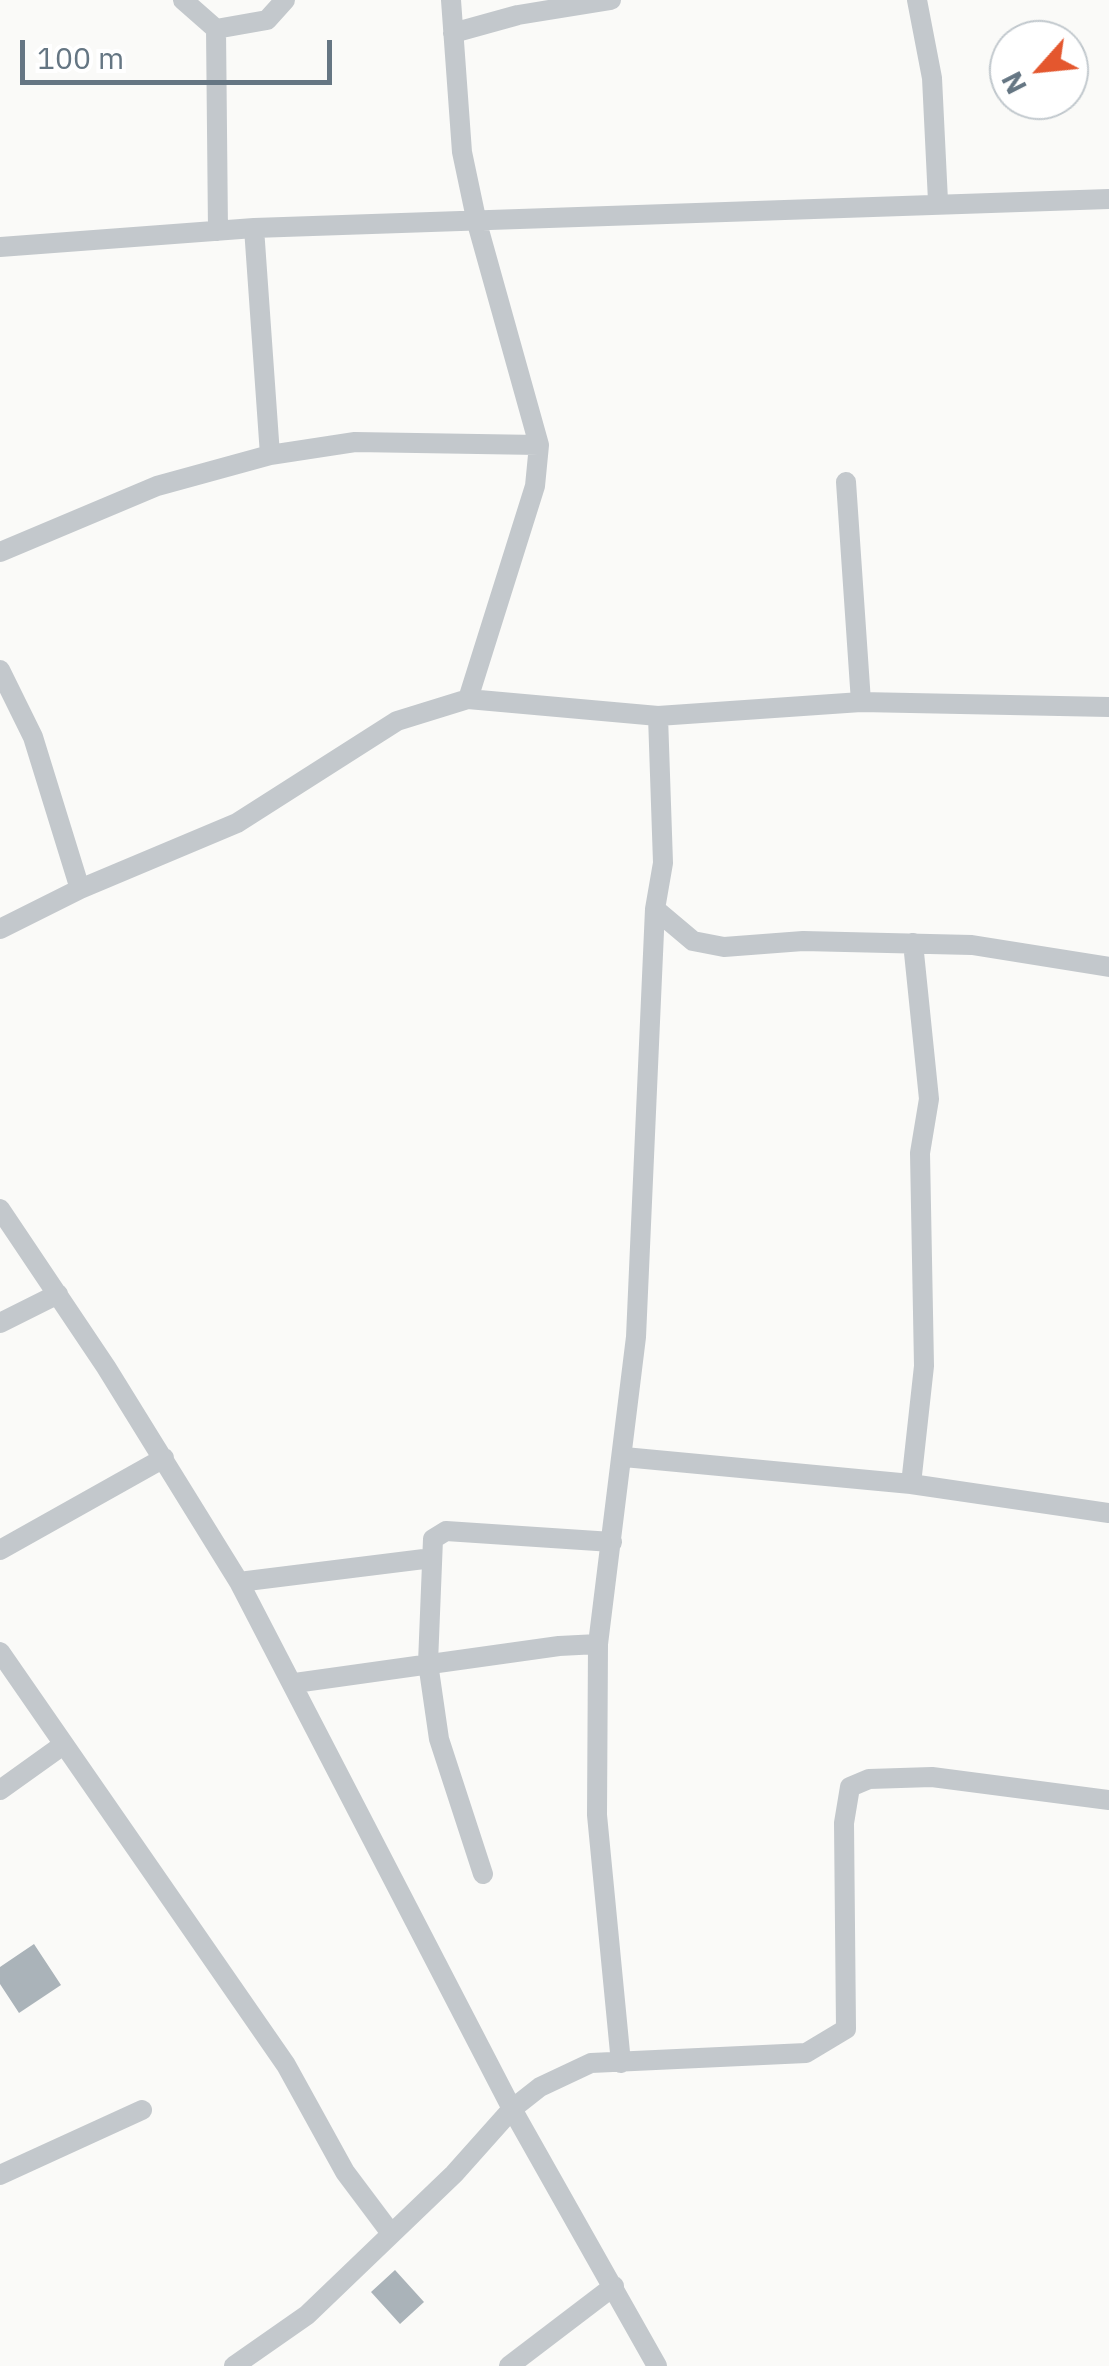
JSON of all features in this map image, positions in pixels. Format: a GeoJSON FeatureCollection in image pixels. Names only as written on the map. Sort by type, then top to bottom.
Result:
{"type":"FeatureCollection","features":[{"type":"Feature","properties":{"kind":"street"},"geometry":{"type":"LineString","coordinates":[[183,0],[216,29],[218,231]]}},
{"type":"Feature","properties":{"kind":"street"},"geometry":{"type":"LineString","coordinates":[[216,29],[267,20],[285,0]]}},
{"type":"Feature","properties":{"kind":"street"},"geometry":{"type":"LineString","coordinates":[[451,0],[462,152],[477,224],[539,446],[536,486],[468,700]]}},
{"type":"Feature","properties":{"kind":"street"},"geometry":{"type":"LineString","coordinates":[[453,33],[518,15],[611,0]]}},
{"type":"Feature","properties":{"kind":"street"},"geometry":{"type":"LineString","coordinates":[[917,0],[932,78],[938,202]]}},
{"type":"Feature","properties":{"kind":"street"},"geometry":{"type":"LineString","coordinates":[[0,247],[254,228],[477,224],[938,202],[1109,199]]}},
{"type":"Feature","properties":{"kind":"street"},"geometry":{"type":"LineString","coordinates":[[254,228],[270,455]]}},
{"type":"Feature","properties":{"kind":"street"},"geometry":{"type":"LineString","coordinates":[[0,552],[157,486],[270,455],[374,441],[539,446]]}},
{"type":"Feature","properties":{"kind":"street"},"geometry":{"type":"LineString","coordinates":[[846,482],[860,702]]}},
{"type":"Feature","properties":{"kind":"street"},"geometry":{"type":"LineString","coordinates":[[0,670],[33,737],[80,889]]}},
{"type":"Feature","properties":{"kind":"street"},"geometry":{"type":"LineString","coordinates":[[0,929],[80,889],[237,823],[396,721],[468,700],[658,716],[860,702],[1109,707]]}},
{"type":"Feature","properties":{"kind":"street"},"geometry":{"type":"LineString","coordinates":[[620,2062],[597,1815],[598,1644],[624,1456],[650,1082],[655,909],[662,862],[658,716]]}},
{"type":"Feature","properties":{"kind":"street"},"geometry":{"type":"LineString","coordinates":[[655,909],[693,940],[724,946],[804,941],[972,945],[1109,968]]}},
{"type":"Feature","properties":{"kind":"street"},"geometry":{"type":"LineString","coordinates":[[911,1484],[924,1366],[926,1289],[920,1154],[929,1099],[914,943]]}},
{"type":"Feature","properties":{"kind":"street"},"geometry":{"type":"LineString","coordinates":[[0,1209],[164,1458],[240,1582],[512,2109],[657,2366]]}},
{"type":"Feature","properties":{"kind":"street"},"geometry":{"type":"LineString","coordinates":[[0,1323],[58,1294]]}},
{"type":"Feature","properties":{"kind":"street"},"geometry":{"type":"LineString","coordinates":[[624,1456],[911,1484],[1109,1513]]}},
{"type":"Feature","properties":{"kind":"street"},"geometry":{"type":"LineString","coordinates":[[0,1550],[164,1458]]}},
{"type":"Feature","properties":{"kind":"street"},"geometry":{"type":"LineString","coordinates":[[483,1874],[439,1739],[428,1663],[432,1539],[446,1531],[612,1542]]}},
{"type":"Feature","properties":{"kind":"street"},"geometry":{"type":"LineString","coordinates":[[240,1582],[432,1558]]}},
{"type":"Feature","properties":{"kind":"street"},"geometry":{"type":"LineString","coordinates":[[294,1683],[598,1644]]}},
{"type":"Feature","properties":{"kind":"street"},"geometry":{"type":"LineString","coordinates":[[0,1652],[286,2064],[345,2172],[390,2232]]}},
{"type":"Feature","properties":{"kind":"street"},"geometry":{"type":"LineString","coordinates":[[0,1790],[63,1745]]}},
{"type":"Feature","properties":{"kind":"street"},"geometry":{"type":"LineString","coordinates":[[234,2366],[307,2315],[454,2174],[512,2109],[540,2087],[591,2064],[806,2052],[846,2029],[844,1823],[850,1786],[869,1779],[932,1777],[1109,1800]]}},
{"type":"Feature","properties":{"kind":"street"},"geometry":{"type":"LineString","coordinates":[[0,2175],[142,2110]]}},
{"type":"Feature","properties":{"kind":"street"},"geometry":{"type":"LineString","coordinates":[[510,2366],[614,2286]]}},
{"type":"Feature","properties":{"kind":"building"},"geometry":{"type":"Polygon","coordinates":[[[34,1944],[61,1985],[19,2013],[0,1984],[0,1967],[34,1944]]]}},
{"type":"Feature","properties":{"kind":"building"},"geometry":{"type":"Polygon","coordinates":[[[395,2270],[424,2302],[400,2324],[371,2292],[395,2270]]]}}]}
